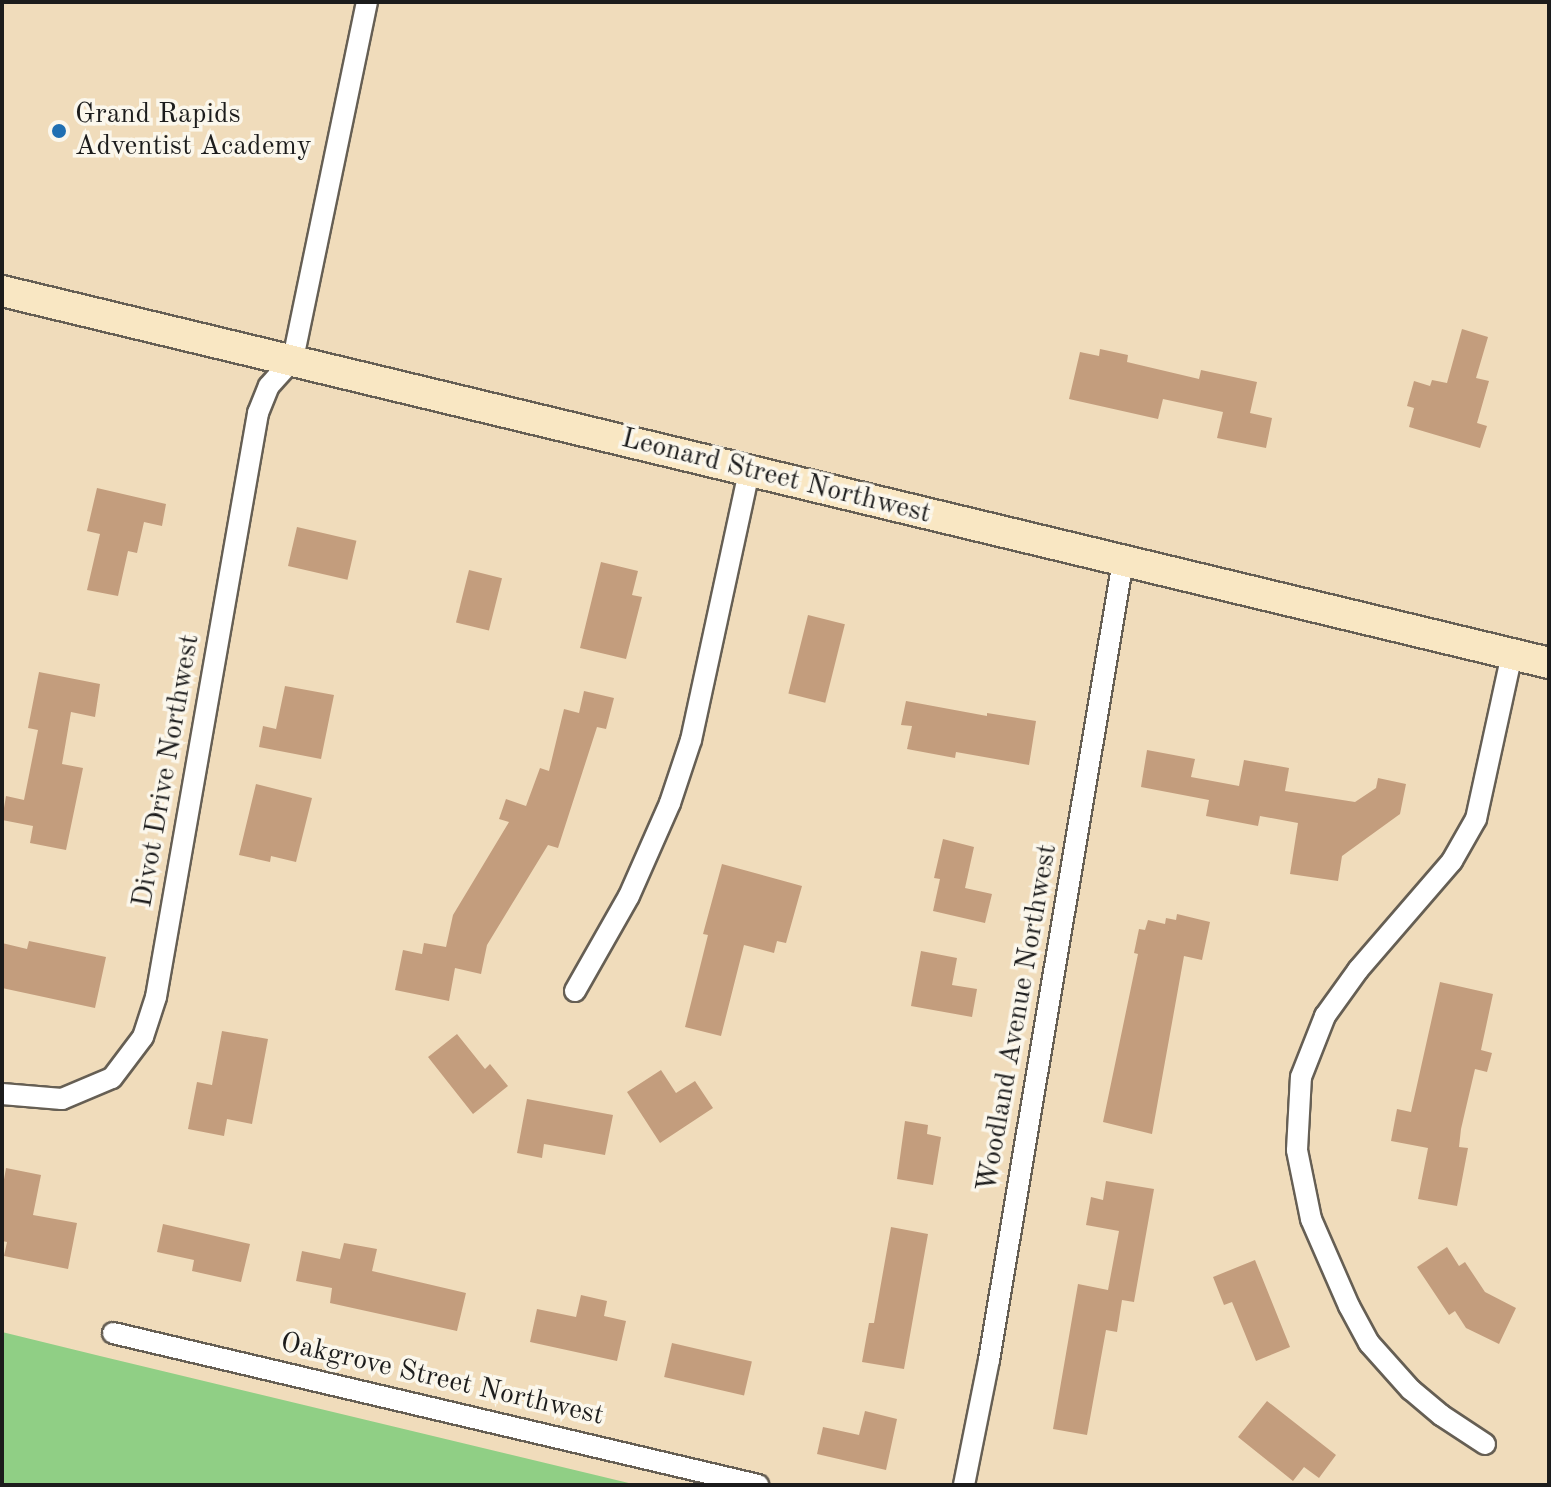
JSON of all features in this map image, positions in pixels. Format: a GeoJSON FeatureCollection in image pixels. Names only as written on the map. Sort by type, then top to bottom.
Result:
{"type":"FeatureCollection","features":[{"type":"Feature","properties":{"kind":"main road","name":"Leonard Street Northwest"},"geometry":{"type":"LineString","coordinates":[[2,291],[1549,663]]}},
{"type":"Feature","properties":{"kind":"street"},"geometry":{"type":"LineString","coordinates":[[293,359],[367,2]]}},
{"type":"Feature","properties":{"kind":"street","name":"Divot Drive Northwest"},"geometry":{"type":"LineString","coordinates":[[2,1094],[62,1099],[112,1078],[143,1037],[156,997],[258,413],[269,386],[293,359]]}},
{"type":"Feature","properties":{"kind":"street"},"geometry":{"type":"LineString","coordinates":[[575,991],[629,896],[670,803],[691,740],[749,471]]}},
{"type":"Feature","properties":{"kind":"street","name":"Woodland Avenue Northwest"},"geometry":{"type":"LineString","coordinates":[[964,1485],[989,1360],[1123,561]]}},
{"type":"Feature","properties":{"kind":"street"},"geometry":{"type":"LineString","coordinates":[[1485,1444],[1441,1415],[1411,1390],[1369,1343],[1349,1306],[1311,1219],[1297,1150],[1301,1077],[1325,1016],[1358,970],[1452,861],[1476,819],[1512,654]]}},
{"type":"Feature","properties":{"kind":"street","name":"Oakgrove Street Northwest"},"geometry":{"type":"LineString","coordinates":[[113,1333],[758,1485]]}},
{"type":"Feature","properties":{"kind":"green space"},"geometry":{"type":"Polygon","coordinates":[[[2,1332],[100,1356],[637,1485],[2,1485],[2,1332]]]}},
{"type":"Feature","properties":{"kind":"building"},"geometry":{"type":"Polygon","coordinates":[[[1462,329],[1488,337],[1476,378],[1489,381],[1477,423],[1487,426],[1480,448],[1409,427],[1414,408],[1407,406],[1414,381],[1430,386],[1432,380],[1447,383],[1462,329]]]}},
{"type":"Feature","properties":{"kind":"building"},"geometry":{"type":"Polygon","coordinates":[[[1100,349],[1128,355],[1127,362],[1199,379],[1201,370],[1257,382],[1250,413],[1272,418],[1266,448],[1217,438],[1223,412],[1163,399],[1158,419],[1069,399],[1080,352],[1099,356],[1100,349]]]}},
{"type":"Feature","properties":{"kind":"building"},"geometry":{"type":"Polygon","coordinates":[[[97,488],[166,504],[162,526],[144,522],[137,553],[128,551],[118,596],[87,590],[100,534],[87,531],[97,488]]]}},
{"type":"Feature","properties":{"kind":"building"},"geometry":{"type":"Polygon","coordinates":[[[297,527],[356,541],[347,580],[288,566],[297,527]]]}},
{"type":"Feature","properties":{"kind":"building"},"geometry":{"type":"Polygon","coordinates":[[[601,562],[638,571],[632,595],[642,597],[626,659],[580,648],[601,562]]]}},
{"type":"Feature","properties":{"kind":"building"},"geometry":{"type":"Polygon","coordinates":[[[469,570],[502,578],[489,631],[456,622],[469,570]]]}},
{"type":"Feature","properties":{"kind":"building"},"geometry":{"type":"Polygon","coordinates":[[[808,615],[845,624],[825,703],[788,694],[808,615]]]}},
{"type":"Feature","properties":{"kind":"building"},"geometry":{"type":"Polygon","coordinates":[[[39,672],[100,684],[95,717],[71,712],[62,764],[83,768],[66,850],[30,843],[33,826],[2,820],[6,796],[24,800],[38,730],[28,728],[39,672]]]}},
{"type":"Feature","properties":{"kind":"building"},"geometry":{"type":"Polygon","coordinates":[[[285,686],[334,695],[321,759],[259,747],[263,726],[276,729],[285,686]]]}},
{"type":"Feature","properties":{"kind":"building"},"geometry":{"type":"Polygon","coordinates":[[[584,691],[614,698],[606,729],[597,727],[558,848],[548,845],[487,945],[481,974],[455,968],[449,1001],[395,990],[403,950],[422,954],[424,943],[446,947],[453,915],[509,822],[499,819],[506,799],[526,806],[540,768],[549,771],[564,709],[579,713],[584,691]]]}},
{"type":"Feature","properties":{"kind":"building"},"geometry":{"type":"Polygon","coordinates":[[[906,701],[987,716],[987,713],[1036,721],[1029,765],[956,752],[955,758],[907,749],[912,726],[901,725],[906,701]]]}},
{"type":"Feature","properties":{"kind":"building"},"geometry":{"type":"Polygon","coordinates":[[[1147,750],[1195,759],[1191,777],[1239,786],[1244,760],[1289,768],[1285,791],[1355,802],[1376,788],[1378,778],[1406,784],[1400,814],[1342,856],[1338,881],[1290,874],[1298,823],[1260,816],[1258,826],[1206,816],[1209,800],[1141,787],[1147,750]]]}},
{"type":"Feature","properties":{"kind":"building"},"geometry":{"type":"Polygon","coordinates":[[[256,784],[312,798],[296,862],[271,856],[270,862],[239,855],[256,784]]]}},
{"type":"Feature","properties":{"kind":"building"},"geometry":{"type":"Polygon","coordinates":[[[943,839],[974,847],[965,888],[992,894],[985,923],[933,911],[940,879],[934,878],[943,839]]]}},
{"type":"Feature","properties":{"kind":"building"},"geometry":{"type":"Polygon","coordinates":[[[722,864],[802,886],[786,943],[777,941],[774,953],[744,945],[721,1036],[685,1027],[708,935],[703,934],[722,864]]]}},
{"type":"Feature","properties":{"kind":"building"},"geometry":{"type":"Polygon","coordinates":[[[1177,914],[1210,922],[1202,960],[1184,956],[1152,1134],[1103,1122],[1138,954],[1134,953],[1139,929],[1145,930],[1148,920],[1165,924],[1166,918],[1176,920],[1177,914]]]}},
{"type":"Feature","properties":{"kind":"building"},"geometry":{"type":"Polygon","coordinates":[[[29,941],[106,957],[95,1008],[2,988],[2,943],[27,949],[29,941]]]}},
{"type":"Feature","properties":{"kind":"building"},"geometry":{"type":"Polygon","coordinates":[[[921,951],[957,958],[952,985],[977,989],[972,1017],[911,1006],[921,951]]]}},
{"type":"Feature","properties":{"kind":"building"},"geometry":{"type":"Polygon","coordinates":[[[1440,982],[1493,994],[1481,1050],[1492,1053],[1487,1072],[1475,1069],[1461,1129],[1459,1147],[1468,1148],[1457,1206],[1418,1199],[1428,1148],[1391,1141],[1397,1109],[1411,1112],[1440,982]]]}},
{"type":"Feature","properties":{"kind":"building"},"geometry":{"type":"Polygon","coordinates":[[[222,1031],[268,1039],[252,1124],[227,1119],[224,1136],[188,1129],[197,1082],[212,1085],[222,1031]]]}},
{"type":"Feature","properties":{"kind":"building"},"geometry":{"type":"Polygon","coordinates":[[[457,1034],[485,1069],[490,1064],[508,1086],[473,1114],[428,1057],[457,1034]]]}},
{"type":"Feature","properties":{"kind":"building"},"geometry":{"type":"Polygon","coordinates":[[[661,1070],[676,1093],[695,1081],[713,1108],[660,1143],[627,1092],[661,1070]]]}},
{"type":"Feature","properties":{"kind":"building"},"geometry":{"type":"Polygon","coordinates":[[[527,1099],[613,1115],[605,1155],[544,1144],[542,1158],[517,1153],[527,1099]]]}},
{"type":"Feature","properties":{"kind":"building"},"geometry":{"type":"Polygon","coordinates":[[[905,1121],[928,1125],[927,1134],[941,1137],[933,1185],[897,1179],[905,1121]]]}},
{"type":"Feature","properties":{"kind":"building"},"geometry":{"type":"Polygon","coordinates":[[[6,1168],[41,1175],[33,1215],[77,1223],[68,1269],[4,1256],[7,1242],[2,1241],[2,1191],[6,1168]]]}},
{"type":"Feature","properties":{"kind":"building"},"geometry":{"type":"Polygon","coordinates":[[[1106,1181],[1154,1189],[1134,1302],[1122,1300],[1117,1332],[1106,1330],[1087,1435],[1053,1429],[1078,1284],[1108,1290],[1119,1231],[1086,1225],[1091,1197],[1103,1200],[1106,1181]]]}},
{"type":"Feature","properties":{"kind":"building"},"geometry":{"type":"Polygon","coordinates":[[[163,1224],[250,1244],[241,1282],[192,1271],[194,1260],[157,1252],[163,1224]]]}},
{"type":"Feature","properties":{"kind":"building"},"geometry":{"type":"Polygon","coordinates":[[[891,1227],[928,1234],[904,1369],[862,1362],[869,1323],[874,1323],[891,1227]]]}},
{"type":"Feature","properties":{"kind":"building"},"geometry":{"type":"Polygon","coordinates":[[[344,1243],[377,1249],[372,1271],[466,1293],[457,1331],[330,1303],[332,1288],[296,1281],[302,1251],[340,1259],[344,1243]]]}},
{"type":"Feature","properties":{"kind":"building"},"geometry":{"type":"Polygon","coordinates":[[[1447,1247],[1459,1266],[1465,1262],[1485,1292],[1516,1308],[1499,1344],[1466,1328],[1455,1311],[1449,1315],[1417,1267],[1447,1247]]]}},
{"type":"Feature","properties":{"kind":"building"},"geometry":{"type":"Polygon","coordinates":[[[1255,1260],[1290,1347],[1256,1361],[1232,1302],[1224,1305],[1213,1277],[1255,1260]]]}},
{"type":"Feature","properties":{"kind":"building"},"geometry":{"type":"Polygon","coordinates":[[[581,1295],[607,1301],[604,1316],[626,1321],[617,1361],[530,1342],[537,1309],[576,1317],[581,1295]]]}},
{"type":"Feature","properties":{"kind":"building"},"geometry":{"type":"Polygon","coordinates":[[[672,1343],[752,1361],[744,1396],[664,1377],[672,1343]]]}},
{"type":"Feature","properties":{"kind":"building"},"geometry":{"type":"Polygon","coordinates":[[[1267,1401],[1336,1455],[1319,1478],[1304,1467],[1293,1481],[1238,1437],[1267,1401]]]}},
{"type":"Feature","properties":{"kind":"building"},"geometry":{"type":"Polygon","coordinates":[[[865,1411],[897,1419],[886,1470],[817,1454],[823,1427],[859,1435],[865,1411]]]}},
{"type":"Feature","properties":{"kind":"place","name":"Grand Rapids Adventist Academy"},"geometry":{"type":"Point","coordinates":[59,131]}}]}
